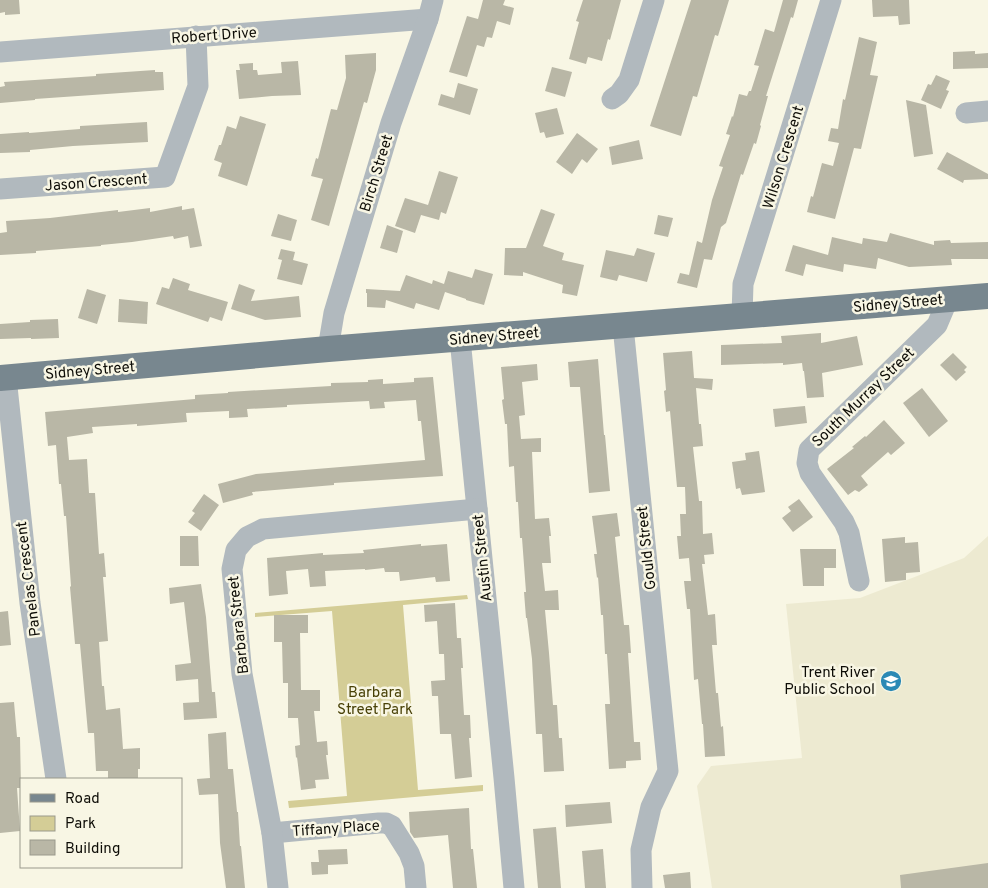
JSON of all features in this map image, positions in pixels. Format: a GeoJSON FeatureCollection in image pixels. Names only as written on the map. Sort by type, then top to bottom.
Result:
{"type":"FeatureCollection","features":[{"type":"Feature","properties":{"kind":"main road","name":"Sidney Street"},"geometry":{"type":"LineString","coordinates":[[3,378],[328,349],[988,296]]}},
{"type":"Feature","properties":{"kind":"street"},"geometry":{"type":"LineString","coordinates":[[612,99],[620,94],[629,80],[654,0]]}},
{"type":"Feature","properties":{"kind":"street","name":"Wilson Crescent"},"geometry":{"type":"LineString","coordinates":[[742,316],[743,284],[831,0]]}},
{"type":"Feature","properties":{"kind":"street","name":"Robert Drive"},"geometry":{"type":"LineString","coordinates":[[0,52],[196,36],[431,10]]}},
{"type":"Feature","properties":{"kind":"street","name":"Birch Street"},"geometry":{"type":"LineString","coordinates":[[328,349],[334,313],[391,123],[431,10]]}},
{"type":"Feature","properties":{"kind":"street","name":"Jason Crescent"},"geometry":{"type":"LineString","coordinates":[[0,189],[165,177],[198,86],[196,36]]}},
{"type":"Feature","properties":{"kind":"street"},"geometry":{"type":"LineString","coordinates":[[966,113],[988,111]]}},
{"type":"Feature","properties":{"kind":"street","name":"South Murray Street"},"geometry":{"type":"LineString","coordinates":[[858,581],[849,533],[844,522],[810,473],[807,463],[809,450],[937,325],[948,300]]}},
{"type":"Feature","properties":{"kind":"street","name":"Gould Street"},"geometry":{"type":"LineString","coordinates":[[623,326],[668,771],[651,807],[641,850],[642,888]]}},
{"type":"Feature","properties":{"kind":"street","name":"Austin Street"},"geometry":{"type":"LineString","coordinates":[[460,339],[514,888]]}},
{"type":"Feature","properties":{"kind":"street","name":"Panelas Crescent"},"geometry":{"type":"LineString","coordinates":[[3,378],[30,603],[56,778]]}},
{"type":"Feature","properties":{"kind":"street","name":"Barbara Street"},"geometry":{"type":"LineString","coordinates":[[278,888],[272,833],[242,674],[232,569],[236,550],[247,537],[263,529],[477,509]]}},
{"type":"Feature","properties":{"kind":"street","name":"Tiffany Place"},"geometry":{"type":"LineString","coordinates":[[272,833],[386,823],[392,826],[410,853],[414,866],[416,888]]}},
{"type":"Feature","properties":{"kind":"shaded area","name":"Trent River Public School"},"geometry":{"type":"Polygon","coordinates":[[[988,536],[988,888],[712,888],[697,786],[711,766],[802,758],[786,604],[860,598],[964,558],[988,536]]]}},
{"type":"Feature","properties":{"kind":"green space","name":"Barbara Street Park"},"geometry":{"type":"Polygon","coordinates":[[[467,595],[468,599],[403,605],[418,790],[483,785],[483,791],[289,808],[288,801],[347,796],[332,611],[255,617],[255,613],[467,595]]]}},
{"type":"Feature","properties":{"kind":"building"},"geometry":{"type":"Polygon","coordinates":[[[0,0],[19,0],[20,14],[5,15],[5,12],[0,13],[0,0]]]}},
{"type":"Feature","properties":{"kind":"building"},"geometry":{"type":"Polygon","coordinates":[[[483,0],[505,0],[503,5],[514,8],[510,25],[497,21],[492,38],[487,37],[484,47],[477,45],[467,77],[449,72],[467,16],[478,19],[483,0]]]}},
{"type":"Feature","properties":{"kind":"building"},"geometry":{"type":"Polygon","coordinates":[[[583,0],[621,0],[602,61],[588,57],[586,64],[569,59],[579,22],[576,21],[583,0]]]}},
{"type":"Feature","properties":{"kind":"building"},"geometry":{"type":"Polygon","coordinates":[[[691,0],[729,0],[718,36],[715,35],[697,97],[693,96],[681,136],[650,126],[691,0]]]}},
{"type":"Feature","properties":{"kind":"building"},"geometry":{"type":"Polygon","coordinates":[[[783,0],[798,0],[766,96],[768,96],[756,144],[754,143],[743,175],[741,174],[726,223],[721,227],[712,260],[704,259],[697,288],[677,283],[680,273],[689,275],[697,241],[702,243],[712,200],[723,167],[719,166],[730,135],[726,134],[739,94],[747,96],[749,91],[751,91],[759,66],[754,65],[765,29],[774,32],[783,0]]]}},
{"type":"Feature","properties":{"kind":"building"},"geometry":{"type":"Polygon","coordinates":[[[872,0],[909,0],[910,24],[899,25],[898,16],[873,17],[872,0]]]}},
{"type":"Feature","properties":{"kind":"building"},"geometry":{"type":"Polygon","coordinates":[[[859,37],[877,42],[870,75],[878,76],[861,149],[854,148],[835,219],[807,212],[822,163],[833,166],[839,143],[828,141],[831,128],[838,129],[843,99],[845,100],[859,37]]]}},
{"type":"Feature","properties":{"kind":"building"},"geometry":{"type":"Polygon","coordinates":[[[975,51],[975,54],[988,53],[988,68],[953,69],[953,52],[975,51]]]}},
{"type":"Feature","properties":{"kind":"building"},"geometry":{"type":"Polygon","coordinates":[[[376,53],[376,70],[367,103],[364,102],[329,226],[311,220],[323,179],[311,176],[316,158],[318,159],[331,109],[337,110],[346,78],[345,55],[376,53]]]}},
{"type":"Feature","properties":{"kind":"building"},"geometry":{"type":"Polygon","coordinates":[[[298,61],[301,95],[239,99],[236,70],[240,70],[239,64],[253,63],[253,70],[257,70],[258,75],[282,73],[281,62],[298,61]]]}},
{"type":"Feature","properties":{"kind":"building"},"geometry":{"type":"Polygon","coordinates":[[[552,67],[572,72],[565,97],[545,91],[552,67]]]}},
{"type":"Feature","properties":{"kind":"building"},"geometry":{"type":"Polygon","coordinates":[[[155,70],[155,72],[163,72],[164,90],[0,103],[0,87],[5,86],[4,82],[155,70]]]}},
{"type":"Feature","properties":{"kind":"building"},"geometry":{"type":"Polygon","coordinates":[[[936,75],[950,81],[946,90],[949,91],[941,109],[921,100],[928,84],[931,85],[936,75]]]}},
{"type":"Feature","properties":{"kind":"building"},"geometry":{"type":"Polygon","coordinates":[[[458,83],[478,89],[470,115],[438,105],[441,94],[454,98],[458,83]]]}},
{"type":"Feature","properties":{"kind":"building"},"geometry":{"type":"Polygon","coordinates":[[[906,100],[926,105],[933,154],[914,157],[906,100]]]}},
{"type":"Feature","properties":{"kind":"building"},"geometry":{"type":"Polygon","coordinates":[[[557,108],[564,134],[546,138],[544,132],[540,133],[535,113],[557,108]]]}},
{"type":"Feature","properties":{"kind":"building"},"geometry":{"type":"Polygon","coordinates":[[[240,116],[266,124],[247,186],[218,176],[222,163],[214,160],[227,126],[236,129],[240,116]]]}},
{"type":"Feature","properties":{"kind":"building"},"geometry":{"type":"Polygon","coordinates":[[[147,122],[148,142],[73,146],[30,150],[30,152],[0,153],[0,134],[80,129],[80,126],[147,122]]]}},
{"type":"Feature","properties":{"kind":"building"},"geometry":{"type":"Polygon","coordinates":[[[577,133],[598,149],[587,163],[582,159],[572,174],[556,162],[577,133]]]}},
{"type":"Feature","properties":{"kind":"building"},"geometry":{"type":"Polygon","coordinates":[[[639,140],[643,159],[612,165],[609,147],[639,140]]]}},
{"type":"Feature","properties":{"kind":"building"},"geometry":{"type":"Polygon","coordinates":[[[947,152],[988,174],[988,179],[964,180],[963,183],[937,169],[947,152]]]}},
{"type":"Feature","properties":{"kind":"building"},"geometry":{"type":"Polygon","coordinates":[[[439,171],[458,177],[446,214],[441,212],[439,220],[421,215],[415,233],[395,226],[405,198],[428,205],[439,171]]]}},
{"type":"Feature","properties":{"kind":"building"},"geometry":{"type":"Polygon","coordinates":[[[182,206],[182,210],[194,208],[202,246],[190,248],[188,236],[174,239],[173,236],[101,246],[0,255],[0,233],[7,232],[6,221],[150,208],[150,212],[182,206]]]}},
{"type":"Feature","properties":{"kind":"building"},"geometry":{"type":"Polygon","coordinates":[[[541,209],[555,214],[543,246],[564,253],[562,260],[584,265],[577,296],[562,293],[563,285],[523,272],[523,276],[504,275],[505,248],[526,248],[541,209]]]}},
{"type":"Feature","properties":{"kind":"building"},"geometry":{"type":"Polygon","coordinates":[[[278,214],[297,220],[291,241],[271,236],[278,214]]]}},
{"type":"Feature","properties":{"kind":"building"},"geometry":{"type":"Polygon","coordinates":[[[658,215],[673,218],[668,237],[654,234],[658,215]]]}},
{"type":"Feature","properties":{"kind":"building"},"geometry":{"type":"Polygon","coordinates":[[[387,225],[403,231],[397,253],[380,248],[387,225]]]}},
{"type":"Feature","properties":{"kind":"building"},"geometry":{"type":"Polygon","coordinates":[[[890,233],[934,245],[934,241],[950,240],[951,243],[988,242],[988,259],[951,259],[952,265],[909,267],[878,258],[876,269],[844,264],[843,272],[806,264],[803,276],[785,271],[793,245],[828,255],[832,237],[862,244],[863,238],[887,242],[890,233]]]}},
{"type":"Feature","properties":{"kind":"building"},"geometry":{"type":"Polygon","coordinates":[[[637,248],[655,253],[647,282],[619,275],[617,281],[600,277],[606,250],[634,256],[637,248]]]}},
{"type":"Feature","properties":{"kind":"building"},"geometry":{"type":"Polygon","coordinates":[[[281,249],[295,252],[293,260],[308,264],[302,285],[277,279],[282,260],[278,259],[281,249]]]}},
{"type":"Feature","properties":{"kind":"building"},"geometry":{"type":"Polygon","coordinates":[[[475,269],[493,274],[484,305],[445,292],[439,310],[416,303],[414,309],[386,300],[385,308],[367,307],[366,289],[400,291],[406,275],[432,284],[433,280],[444,284],[448,271],[472,278],[475,269]]]}},
{"type":"Feature","properties":{"kind":"building"},"geometry":{"type":"Polygon","coordinates":[[[173,278],[190,284],[188,290],[228,302],[222,321],[210,317],[208,322],[156,304],[162,287],[169,289],[173,278]]]}},
{"type":"Feature","properties":{"kind":"building"},"geometry":{"type":"Polygon","coordinates":[[[239,284],[255,290],[251,301],[299,296],[301,317],[265,320],[231,309],[239,284]]]}},
{"type":"Feature","properties":{"kind":"building"},"geometry":{"type":"Polygon","coordinates":[[[87,289],[106,295],[97,324],[78,318],[87,289]]]}},
{"type":"Feature","properties":{"kind":"building"},"geometry":{"type":"Polygon","coordinates":[[[119,299],[148,302],[147,324],[118,322],[119,299]]]}},
{"type":"Feature","properties":{"kind":"building"},"geometry":{"type":"Polygon","coordinates":[[[58,319],[59,338],[0,339],[0,324],[58,319]]]}},
{"type":"Feature","properties":{"kind":"building"},"geometry":{"type":"Polygon","coordinates":[[[821,333],[821,343],[857,336],[863,365],[822,373],[824,397],[807,398],[802,363],[783,365],[783,363],[721,365],[721,345],[782,343],[781,336],[821,333]]]}},
{"type":"Feature","properties":{"kind":"building"},"geometry":{"type":"Polygon","coordinates":[[[692,351],[694,378],[713,379],[712,390],[696,388],[703,446],[693,447],[699,501],[702,501],[703,534],[712,533],[714,554],[704,555],[705,564],[702,564],[708,615],[715,614],[717,645],[712,645],[716,693],[718,693],[721,727],[723,726],[725,756],[705,757],[698,679],[694,680],[690,609],[687,609],[684,581],[691,581],[689,558],[679,559],[677,536],[681,536],[680,514],[686,514],[685,487],[677,487],[670,411],[666,412],[664,391],[666,390],[663,353],[692,351]]]}},
{"type":"Feature","properties":{"kind":"building"},"geometry":{"type":"Polygon","coordinates":[[[953,353],[967,367],[964,370],[966,372],[956,381],[940,365],[953,353]]]}},
{"type":"Feature","properties":{"kind":"building"},"geometry":{"type":"Polygon","coordinates":[[[598,359],[610,491],[589,493],[580,387],[570,387],[568,362],[598,359]]]}},
{"type":"Feature","properties":{"kind":"building"},"geometry":{"type":"Polygon","coordinates":[[[537,364],[538,380],[522,382],[525,415],[519,416],[521,439],[541,438],[541,452],[532,452],[535,519],[549,518],[551,563],[542,563],[545,591],[558,590],[559,610],[545,610],[553,705],[557,705],[564,771],[544,772],[542,734],[536,734],[532,659],[524,592],[526,592],[522,538],[520,538],[518,502],[516,502],[514,466],[509,467],[507,424],[505,424],[502,400],[504,399],[501,367],[537,364]]]}},
{"type":"Feature","properties":{"kind":"building"},"geometry":{"type":"Polygon","coordinates":[[[433,377],[443,476],[334,483],[334,485],[252,492],[253,495],[223,503],[218,484],[256,474],[425,460],[421,421],[418,421],[416,400],[384,402],[385,408],[370,409],[369,401],[247,409],[248,417],[229,418],[229,411],[186,413],[187,422],[92,427],[93,433],[67,437],[69,460],[87,459],[89,493],[95,493],[99,554],[104,553],[106,577],[103,577],[108,641],[99,642],[102,686],[104,686],[106,710],[120,708],[123,749],[140,748],[138,778],[108,778],[108,771],[96,771],[94,733],[88,733],[80,644],[75,644],[66,516],[64,516],[61,484],[59,484],[56,445],[48,446],[45,412],[195,399],[195,395],[228,392],[331,386],[331,383],[368,382],[368,380],[383,379],[383,384],[414,382],[414,378],[433,377]]]}},
{"type":"Feature","properties":{"kind":"building"},"geometry":{"type":"Polygon","coordinates":[[[922,388],[948,421],[929,437],[903,403],[922,388]]]}},
{"type":"Feature","properties":{"kind":"building"},"geometry":{"type":"Polygon","coordinates":[[[805,406],[807,423],[775,427],[773,409],[805,406]]]}},
{"type":"Feature","properties":{"kind":"building"},"geometry":{"type":"Polygon","coordinates":[[[884,420],[905,443],[891,455],[888,452],[861,476],[868,485],[859,492],[855,490],[848,495],[827,469],[854,448],[852,447],[884,420]]]}},
{"type":"Feature","properties":{"kind":"building"},"geometry":{"type":"Polygon","coordinates":[[[759,451],[765,492],[742,495],[740,488],[736,489],[732,462],[746,460],[745,453],[759,451]]]}},
{"type":"Feature","properties":{"kind":"building"},"geometry":{"type":"Polygon","coordinates":[[[204,494],[219,505],[201,531],[188,522],[195,513],[192,511],[204,494]]]}},
{"type":"Feature","properties":{"kind":"building"},"geometry":{"type":"Polygon","coordinates":[[[799,499],[813,517],[793,532],[782,518],[791,511],[788,507],[799,499]]]}},
{"type":"Feature","properties":{"kind":"building"},"geometry":{"type":"Polygon","coordinates":[[[617,513],[620,536],[615,537],[624,625],[629,625],[631,653],[628,653],[634,742],[640,742],[641,760],[626,761],[626,768],[609,769],[605,704],[610,704],[607,654],[605,654],[603,615],[601,615],[594,554],[597,554],[592,516],[617,513]]]}},
{"type":"Feature","properties":{"kind":"building"},"geometry":{"type":"Polygon","coordinates":[[[180,536],[198,536],[199,566],[180,566],[180,536]]]}},
{"type":"Feature","properties":{"kind":"building"},"geometry":{"type":"Polygon","coordinates":[[[905,537],[905,543],[918,542],[920,572],[906,573],[906,580],[885,582],[882,539],[905,537]]]}},
{"type":"Feature","properties":{"kind":"building"},"geometry":{"type":"Polygon","coordinates":[[[421,544],[421,546],[447,544],[450,581],[436,582],[435,577],[400,581],[399,572],[385,572],[384,568],[325,571],[326,586],[310,587],[308,569],[286,571],[288,594],[269,596],[267,558],[323,553],[323,555],[364,553],[363,550],[421,544]]]}},
{"type":"Feature","properties":{"kind":"building"},"geometry":{"type":"Polygon","coordinates":[[[800,549],[836,549],[836,568],[824,568],[824,586],[803,586],[800,549]]]}},
{"type":"Feature","properties":{"kind":"building"},"geometry":{"type":"Polygon","coordinates":[[[201,584],[206,617],[212,692],[215,692],[217,718],[184,720],[183,703],[199,702],[198,679],[176,681],[175,665],[191,663],[184,602],[170,604],[169,588],[201,584]]]}},
{"type":"Feature","properties":{"kind":"building"},"geometry":{"type":"Polygon","coordinates":[[[455,603],[457,638],[461,638],[464,715],[470,715],[471,738],[469,738],[472,777],[455,779],[451,734],[440,734],[438,696],[432,696],[431,681],[445,680],[444,654],[439,654],[437,621],[425,622],[424,605],[455,603]]]}},
{"type":"Feature","properties":{"kind":"building"},"geometry":{"type":"Polygon","coordinates":[[[8,611],[11,645],[0,646],[0,612],[8,611]]]}},
{"type":"Feature","properties":{"kind":"building"},"geometry":{"type":"Polygon","coordinates":[[[274,615],[308,615],[308,633],[300,633],[301,690],[320,690],[320,711],[314,711],[317,742],[327,741],[328,755],[326,755],[329,779],[315,780],[316,788],[301,790],[295,746],[300,745],[298,718],[288,718],[288,683],[283,683],[282,642],[274,642],[274,615]]]}},
{"type":"Feature","properties":{"kind":"building"},"geometry":{"type":"Polygon","coordinates":[[[14,702],[17,737],[20,737],[21,778],[20,788],[17,788],[20,831],[0,833],[0,703],[14,702]]]}},
{"type":"Feature","properties":{"kind":"building"},"geometry":{"type":"Polygon","coordinates":[[[226,732],[228,769],[233,769],[245,888],[226,888],[220,843],[218,794],[199,795],[197,779],[210,778],[208,734],[226,732]]]}},
{"type":"Feature","properties":{"kind":"building"},"geometry":{"type":"Polygon","coordinates":[[[610,802],[612,823],[566,827],[565,805],[610,802]]]}},
{"type":"Feature","properties":{"kind":"building"},"geometry":{"type":"Polygon","coordinates":[[[469,808],[471,849],[473,849],[477,888],[453,888],[448,835],[414,838],[410,832],[409,812],[469,808]]]}},
{"type":"Feature","properties":{"kind":"building"},"geometry":{"type":"Polygon","coordinates":[[[556,827],[561,888],[538,888],[533,829],[556,827]]]}},
{"type":"Feature","properties":{"kind":"building"},"geometry":{"type":"Polygon","coordinates":[[[347,849],[348,864],[328,865],[328,874],[312,875],[311,862],[319,862],[318,850],[347,849]]]}},
{"type":"Feature","properties":{"kind":"building"},"geometry":{"type":"Polygon","coordinates":[[[603,849],[606,888],[585,888],[582,851],[603,849]]]}},
{"type":"Feature","properties":{"kind":"building"},"geometry":{"type":"Polygon","coordinates":[[[988,863],[988,888],[901,888],[900,875],[988,863]]]}},
{"type":"Feature","properties":{"kind":"building"},"geometry":{"type":"Polygon","coordinates":[[[690,872],[691,888],[665,888],[663,875],[690,872]]]}},
{"type":"Feature","properties":{"kind":"place","name":"Trent River Public School"},"geometry":{"type":"Point","coordinates":[891,681]}}]}
